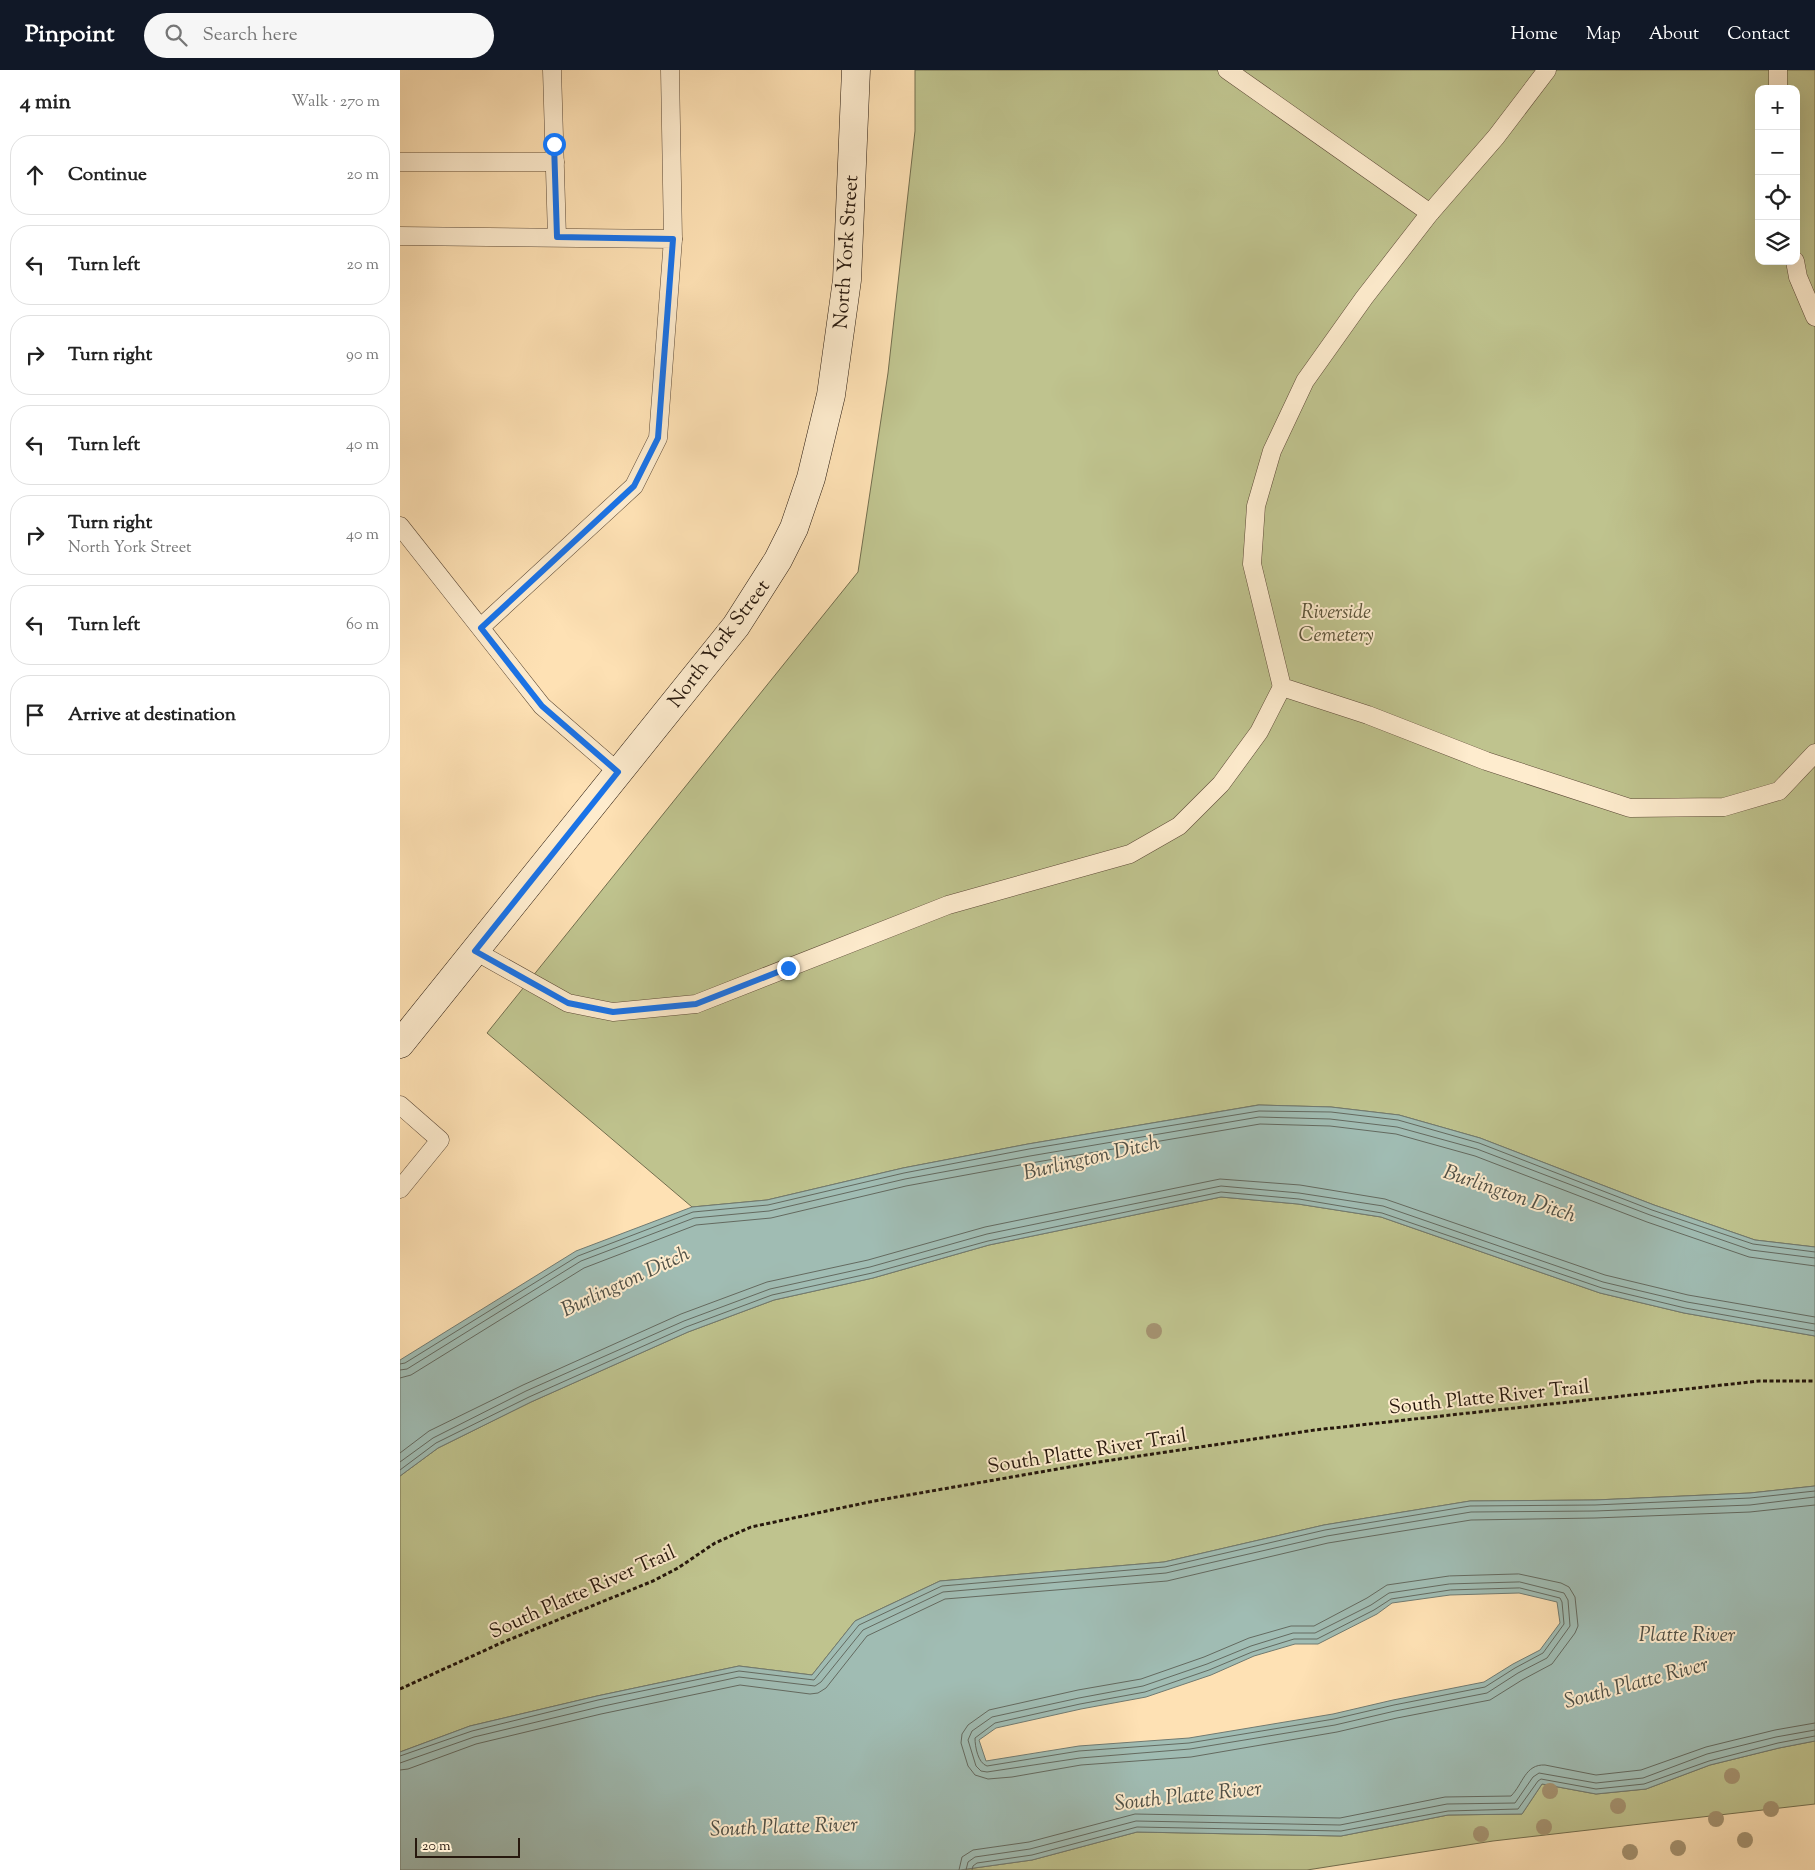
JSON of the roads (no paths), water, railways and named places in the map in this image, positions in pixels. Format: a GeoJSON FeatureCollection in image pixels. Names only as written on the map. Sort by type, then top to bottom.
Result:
{"type":"FeatureCollection","features":[{"type":"Feature","properties":{"kind":"main road","name":"North York Street"},"geometry":{"type":"LineString","coordinates":[[400,1044],[736,626],[778,560],[796,520],[810,478],[831,395],[847,280],[856,70]]}},
{"type":"Feature","properties":{"kind":"lane"},"geometry":{"type":"LineString","coordinates":[[552,70],[557,237]]}},
{"type":"Feature","properties":{"kind":"lane"},"geometry":{"type":"LineString","coordinates":[[481,628],[634,486],[658,438],[673,239],[670,70]]}},
{"type":"Feature","properties":{"kind":"lane"},"geometry":{"type":"LineString","coordinates":[[1227,70],[1430,213]]}},
{"type":"Feature","properties":{"kind":"lane"},"geometry":{"type":"LineString","coordinates":[[475,951],[568,1003],[613,1012],[696,1004],[948,904],[1130,854],[1179,826],[1221,784],[1259,732],[1282,688],[1252,564],[1256,506],[1272,451],[1305,381],[1364,298],[1430,213],[1496,136],[1546,70]]}},
{"type":"Feature","properties":{"kind":"lane"},"geometry":{"type":"LineString","coordinates":[[1778,70],[1778,85]]}},
{"type":"Feature","properties":{"kind":"lane"},"geometry":{"type":"LineString","coordinates":[[400,162],[555,162]]}},
{"type":"Feature","properties":{"kind":"lane"},"geometry":{"type":"LineString","coordinates":[[400,236],[673,239]]}},
{"type":"Feature","properties":{"kind":"lane"},"geometry":{"type":"LineString","coordinates":[[1796,265],[1798,277],[1815,317]]}},
{"type":"Feature","properties":{"kind":"lane"},"geometry":{"type":"LineString","coordinates":[[400,526],[542,706],[618,772]]}},
{"type":"Feature","properties":{"kind":"lane"},"geometry":{"type":"LineString","coordinates":[[1282,688],[1368,714],[1486,761],[1630,808],[1724,807],[1770,794],[1779,791],[1815,753]]}},
{"type":"Feature","properties":{"kind":"lane"},"geometry":{"type":"LineString","coordinates":[[400,1105],[440,1140],[400,1189]]}},
{"type":"Feature","properties":{"kind":"water","name":"Burlington Ditch"},"geometry":{"type":"Polygon","coordinates":[[[1259,1105],[1331,1107],[1399,1115],[1480,1138],[1654,1205],[1755,1240],[1815,1247],[1815,1336],[1684,1313],[1600,1293],[1381,1217],[1298,1204],[1221,1197],[989,1245],[873,1278],[774,1300],[688,1332],[531,1402],[438,1448],[400,1476],[400,1360],[576,1251],[692,1207],[767,1200],[903,1168],[1028,1144],[1259,1105]]]}},
{"type":"Feature","properties":{"kind":"water","name":"Platte River"},"geometry":{"type":"Polygon","coordinates":[[[1815,1486],[1815,1741],[1710,1765],[1646,1789],[1596,1794],[1542,1784],[1522,1814],[1448,1815],[1341,1836],[1137,1832],[1032,1860],[960,1870],[400,1870],[400,1752],[470,1726],[597,1696],[739,1666],[812,1675],[855,1621],[940,1581],[1164,1562],[1324,1525],[1470,1501],[1595,1500],[1750,1493],[1815,1486]],[[1519,1593],[1450,1595],[1392,1603],[1377,1614],[1318,1644],[1295,1644],[1254,1656],[1211,1675],[1146,1697],[996,1728],[979,1740],[986,1761],[1079,1746],[1189,1738],[1333,1714],[1484,1682],[1540,1650],[1560,1623],[1557,1602],[1519,1593]]]}},
{"type":"Feature","properties":{"kind":"park label","name":"Riverside Cemetery"},"geometry":{"type":"Point","coordinates":[1336,622]}},
{"type":"Feature","properties":{"kind":"water label","name":"South Platte River"},"geometry":{"type":"Point","coordinates":[1636,1682]}},
{"type":"Feature","properties":{"kind":"water label","name":"South Platte River"},"geometry":{"type":"Point","coordinates":[1188,1795]}},
{"type":"Feature","properties":{"kind":"water label","name":"South Platte River"},"geometry":{"type":"Point","coordinates":[784,1826]}}]}
